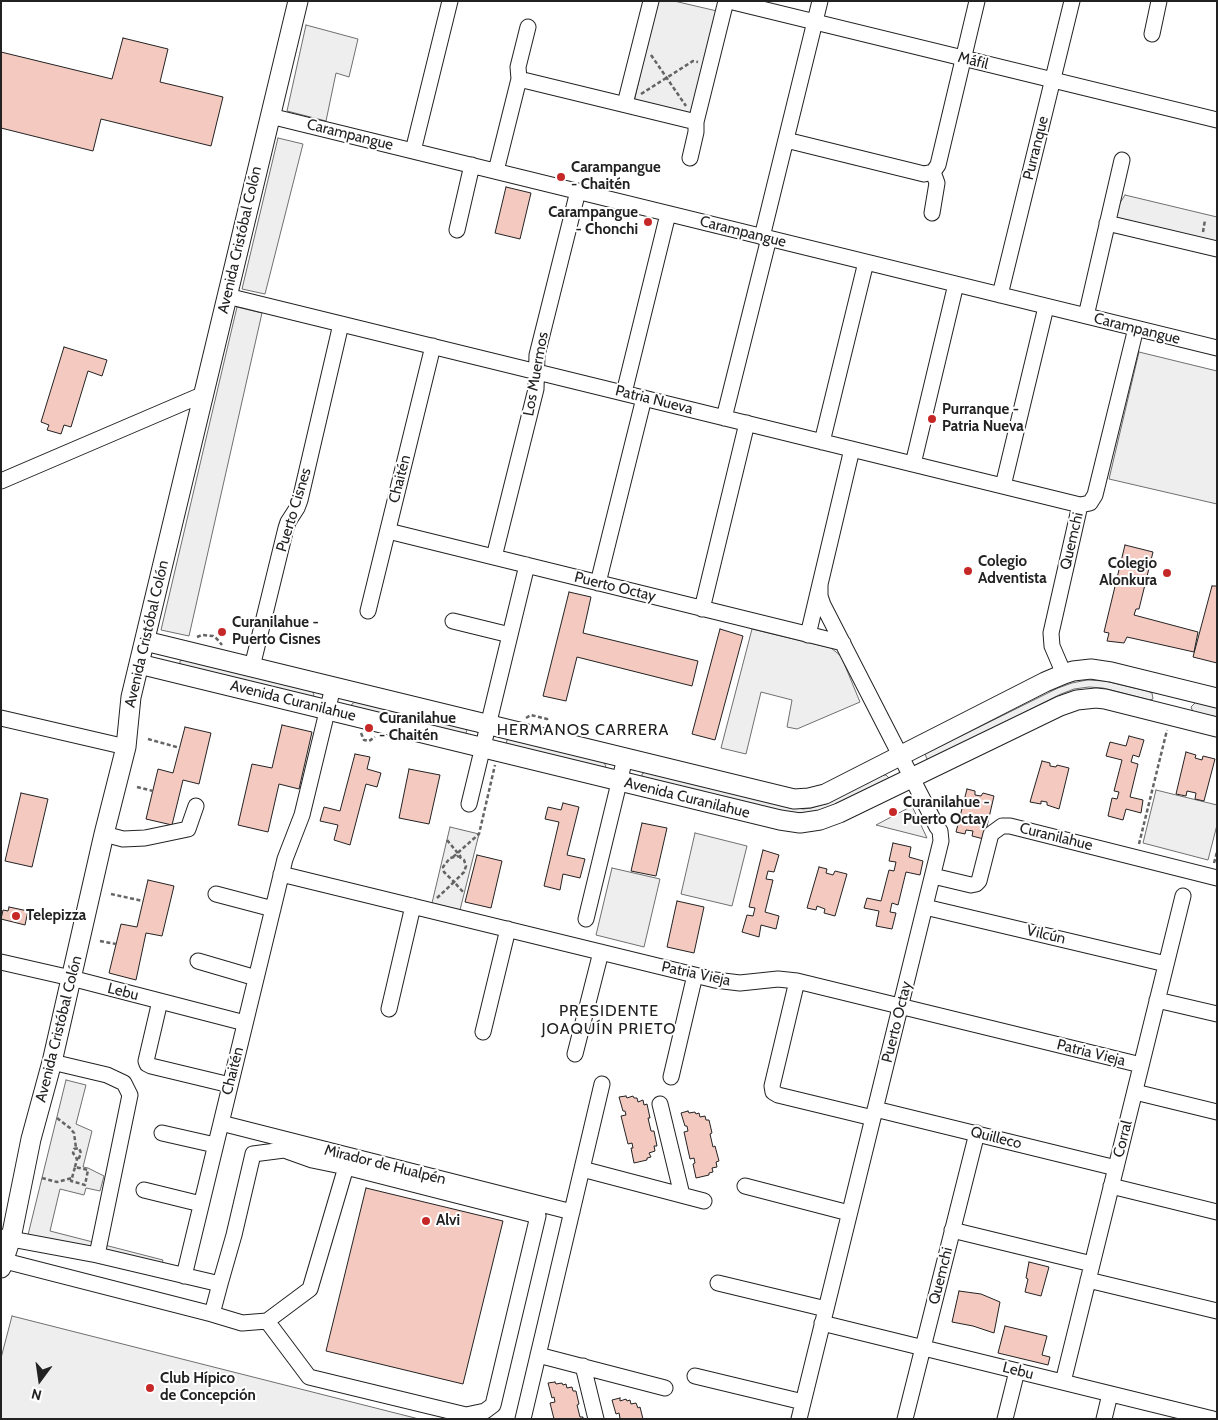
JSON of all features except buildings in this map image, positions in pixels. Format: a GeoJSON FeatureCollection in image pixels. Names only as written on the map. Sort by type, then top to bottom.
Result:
{"type":"FeatureCollection","features":[{"type":"Feature","properties":{"kind":"main road","name":"Avenida Cristóbal Colón"},"geometry":{"type":"LineString","coordinates":[[2,1263],[6,1237],[30,1139],[52,1062],[104,834],[126,747],[131,697],[298,1]]}},
{"type":"Feature","properties":{"kind":"main road","name":"Avenida Curanilahue"},"geometry":{"type":"LineString","coordinates":[[145,641],[786,798],[801,799],[824,794],[1064,674],[1082,670],[1100,670],[1217,698]]}},
{"type":"Feature","properties":{"kind":"main road","name":"Avenida Curanilahue"},"geometry":{"type":"LineString","coordinates":[[139,664],[780,820],[800,822],[810,822],[830,817],[1060,706],[1077,700],[1105,699],[1174,723],[1217,726]]}},
{"type":"Feature","properties":{"kind":"main road"},"geometry":{"type":"LineString","coordinates":[[1174,723],[1187,691]]}},
{"type":"Feature","properties":{"kind":"street"},"geometry":{"type":"LineString","coordinates":[[413,151],[450,1]]}},
{"type":"Feature","properties":{"kind":"street"},"geometry":{"type":"LineString","coordinates":[[625,104],[651,1]]}},
{"type":"Feature","properties":{"kind":"street"},"geometry":{"type":"LineString","coordinates":[[690,158],[696,132],[696,122],[727,1]]}},
{"type":"Feature","properties":{"kind":"street","name":"Máfil"},"geometry":{"type":"LineString","coordinates":[[727,1],[1217,120]]}},
{"type":"Feature","properties":{"kind":"street"},"geometry":{"type":"LineString","coordinates":[[724,418],[766,238],[786,140],[820,1]]}},
{"type":"Feature","properties":{"kind":"street"},"geometry":{"type":"LineString","coordinates":[[786,140],[924,174],[933,172],[938,165],[977,1]]}},
{"type":"Feature","properties":{"kind":"street","name":"Purranque"},"geometry":{"type":"LineString","coordinates":[[1000,295],[1072,1]]}},
{"type":"Feature","properties":{"kind":"street"},"geometry":{"type":"LineString","coordinates":[[1152,34],[1159,1]]}},
{"type":"Feature","properties":{"kind":"street"},"geometry":{"type":"LineString","coordinates":[[496,171],[519,79],[518,67],[528,27]]}},
{"type":"Feature","properties":{"kind":"street"},"geometry":{"type":"LineString","coordinates":[[519,79],[696,122]]}},
{"type":"Feature","properties":{"kind":"street","name":"Carampangue"},"geometry":{"type":"LineString","coordinates":[[270,116],[1217,348]]}},
{"type":"Feature","properties":{"kind":"street"},"geometry":{"type":"LineString","coordinates":[[1086,316],[1122,160]]}},
{"type":"Feature","properties":{"kind":"street"},"geometry":{"type":"LineString","coordinates":[[457,230],[472,165]]}},
{"type":"Feature","properties":{"kind":"street"},"geometry":{"type":"LineString","coordinates":[[932,213],[937,183],[933,172]]}},
{"type":"Feature","properties":{"kind":"street","name":"Los Muermos"},"geometry":{"type":"LineString","coordinates":[[494,557],[536,389],[537,355],[578,192]]}},
{"type":"Feature","properties":{"kind":"street"},"geometry":{"type":"LineString","coordinates":[[624,393],[668,214]]}},
{"type":"Feature","properties":{"kind":"street"},"geometry":{"type":"LineString","coordinates":[[1107,223],[1217,249]]}},
{"type":"Feature","properties":{"kind":"street"},"geometry":{"type":"LineString","coordinates":[[822,442],[866,262]]}},
{"type":"Feature","properties":{"kind":"street"},"geometry":{"type":"LineString","coordinates":[[912,464],[956,284]]}},
{"type":"Feature","properties":{"kind":"street","name":"Patria Nueva"},"geometry":{"type":"LineString","coordinates":[[227,296],[1080,505]]}},
{"type":"Feature","properties":{"kind":"street"},"geometry":{"type":"LineString","coordinates":[[1003,486],[1046,307]]}},
{"type":"Feature","properties":{"kind":"street","name":"Puerto Cisnes"},"geometry":{"type":"LineString","coordinates":[[252,667],[286,528],[300,500],[340,324]]}},
{"type":"Feature","properties":{"kind":"street","name":"Quemchi"},"geometry":{"type":"LineString","coordinates":[[1064,674],[1052,646],[1051,633],[1080,505],[1090,503],[1096,496],[1136,328]]}},
{"type":"Feature","properties":{"kind":"street","name":"Chaitén"},"geometry":{"type":"LineString","coordinates":[[368,612],[433,346]]}},
{"type":"Feature","properties":{"kind":"street"},"geometry":{"type":"LineString","coordinates":[[1,481],[204,394]]}},
{"type":"Feature","properties":{"kind":"street"},"geometry":{"type":"LineString","coordinates":[[598,583],[644,398]]}},
{"type":"Feature","properties":{"kind":"street"},"geometry":{"type":"LineString","coordinates":[[702,608],[746,423]]}},
{"type":"Feature","properties":{"kind":"street"},"geometry":{"type":"LineString","coordinates":[[808,635],[852,449]]}},
{"type":"Feature","properties":{"kind":"street","name":"Puerto Octay"},"geometry":{"type":"LineString","coordinates":[[388,531],[843,643]]}},
{"type":"Feature","properties":{"kind":"street"},"geometry":{"type":"LineString","coordinates":[[469,804],[491,750],[488,725],[527,565]]}},
{"type":"Feature","properties":{"kind":"street","name":"Puerto Octay"},"geometry":{"type":"LineString","coordinates":[[799,1419],[933,876],[941,836],[821,601],[820,584]]}},
{"type":"Feature","properties":{"kind":"street"},"geometry":{"type":"LineString","coordinates":[[453,621],[510,635]]}},
{"type":"Feature","properties":{"kind":"street","name":"Chaitén"},"geometry":{"type":"LineString","coordinates":[[184,1276],[272,909],[287,850],[302,815],[333,687]]}},
{"type":"Feature","properties":{"kind":"street"},"geometry":{"type":"LineString","coordinates":[[1,718],[126,747]]}},
{"type":"Feature","properties":{"kind":"street"},"geometry":{"type":"LineString","coordinates":[[586,919],[625,758]]}},
{"type":"Feature","properties":{"kind":"street"},"geometry":{"type":"LineString","coordinates":[[104,834],[123,839],[145,838],[188,828],[196,806]]}},
{"type":"Feature","properties":{"kind":"street","name":"Curanilahue"},"geometry":{"type":"LineString","coordinates":[[933,876],[971,885],[976,884],[979,880],[990,837],[999,828],[1010,826],[1217,878]]}},
{"type":"Feature","properties":{"kind":"street","name":"Patria Vieja"},"geometry":{"type":"LineString","coordinates":[[281,874],[715,980],[740,983],[778,979],[797,981],[1141,1065]]}},
{"type":"Feature","properties":{"kind":"street"},"geometry":{"type":"LineString","coordinates":[[216,894],[272,909]]}},
{"type":"Feature","properties":{"kind":"street","name":"Corral"},"geometry":{"type":"LineString","coordinates":[[1063,1382],[1183,896]]}},
{"type":"Feature","properties":{"kind":"street","name":"Vilcún"},"geometry":{"type":"LineString","coordinates":[[925,907],[1166,964]]}},
{"type":"Feature","properties":{"kind":"street"},"geometry":{"type":"LineString","coordinates":[[389,1009],[419,908]]}},
{"type":"Feature","properties":{"kind":"street"},"geometry":{"type":"LineString","coordinates":[[483,1032],[508,929]]}},
{"type":"Feature","properties":{"kind":"street"},"geometry":{"type":"LineString","coordinates":[[576,1054],[601,952]]}},
{"type":"Feature","properties":{"kind":"street"},"geometry":{"type":"LineString","coordinates":[[198,961],[256,978]]}},
{"type":"Feature","properties":{"kind":"street","name":"Lebu"},"geometry":{"type":"LineString","coordinates":[[1,962],[245,1022]]}},
{"type":"Feature","properties":{"kind":"street"},"geometry":{"type":"LineString","coordinates":[[671,1077],[695,975]]}},
{"type":"Feature","properties":{"kind":"street","name":"Quilleco"},"geometry":{"type":"LineString","coordinates":[[797,981],[772,1086],[773,1092],[778,1095],[977,1134],[1116,1168]]}},
{"type":"Feature","properties":{"kind":"street"},"geometry":{"type":"LineString","coordinates":[[1157,1000],[1217,1014]]}},
{"type":"Feature","properties":{"kind":"street"},"geometry":{"type":"LineString","coordinates":[[160,1001],[146,1061],[147,1064],[230,1085]]}},
{"type":"Feature","properties":{"kind":"street"},"geometry":{"type":"LineString","coordinates":[[52,1062],[108,1075],[124,1084],[130,1095],[97,1255]]}},
{"type":"Feature","properties":{"kind":"street"},"geometry":{"type":"LineString","coordinates":[[523,1419],[602,1084]]}},
{"type":"Feature","properties":{"kind":"street"},"geometry":{"type":"LineString","coordinates":[[1134,1092],[1217,1112]]}},
{"type":"Feature","properties":{"kind":"street"},"geometry":{"type":"LineString","coordinates":[[660,1104],[682,1195]]}},
{"type":"Feature","properties":{"kind":"street","name":"Mirador de Hualpén"},"geometry":{"type":"LineString","coordinates":[[221,1123],[572,1212]]}},
{"type":"Feature","properties":{"kind":"street"},"geometry":{"type":"LineString","coordinates":[[162,1133],[215,1145]]}},
{"type":"Feature","properties":{"kind":"street","name":"Quemchi"},"geometry":{"type":"LineString","coordinates":[[905,1419],[977,1134]]}},
{"type":"Feature","properties":{"kind":"street"},"geometry":{"type":"LineString","coordinates":[[212,1314],[234,1235],[253,1154],[284,1150],[312,1160],[538,1216],[493,1405],[485,1411],[466,1415],[309,1376],[268,1321]]}},
{"type":"Feature","properties":{"kind":"street"},"geometry":{"type":"LineString","coordinates":[[2,1263],[67,1276],[242,1323],[268,1321],[310,1289],[346,1167]]}},
{"type":"Feature","properties":{"kind":"street"},"geometry":{"type":"LineString","coordinates":[[582,1169],[704,1201]]}},
{"type":"Feature","properties":{"kind":"street"},"geometry":{"type":"LineString","coordinates":[[745,1186],[849,1213]]}},
{"type":"Feature","properties":{"kind":"street"},"geometry":{"type":"LineString","coordinates":[[1111,1186],[1217,1212]]}},
{"type":"Feature","properties":{"kind":"street"},"geometry":{"type":"LineString","coordinates":[[144,1190],[201,1204]]}},
{"type":"Feature","properties":{"kind":"street"},"geometry":{"type":"LineString","coordinates":[[952,1230],[1092,1264]]}},
{"type":"Feature","properties":{"kind":"street"},"geometry":{"type":"LineString","coordinates":[[6,1237],[97,1255],[220,1284]]}},
{"type":"Feature","properties":{"kind":"street"},"geometry":{"type":"LineString","coordinates":[[67,1276],[73,1250]]}},
{"type":"Feature","properties":{"kind":"street"},"geometry":{"type":"LineString","coordinates":[[1088,1280],[1217,1311]]}},
{"type":"Feature","properties":{"kind":"street","name":"Lebu"},"geometry":{"type":"LineString","coordinates":[[718,1283],[923,1348],[1208,1418]]}},
{"type":"Feature","properties":{"kind":"street"},"geometry":{"type":"LineString","coordinates":[[538,1355],[665,1388]]}},
{"type":"Feature","properties":{"kind":"street"},"geometry":{"type":"LineString","coordinates":[[583,1366],[596,1419]]}},
{"type":"Feature","properties":{"kind":"street"},"geometry":{"type":"LineString","coordinates":[[1005,1419],[1017,1371]]}},
{"type":"Feature","properties":{"kind":"street"},"geometry":{"type":"LineString","coordinates":[[695,1376],[803,1402]]}},
{"type":"Feature","properties":{"kind":"street"},"geometry":{"type":"LineString","coordinates":[[1104,1419],[1110,1394]]}},
{"type":"Feature","properties":{"kind":"path"},"geometry":{"type":"LineString","coordinates":[[641,40],[696,122]]}},
{"type":"Feature","properties":{"kind":"path"},"geometry":{"type":"LineString","coordinates":[[625,104],[693,61],[697,62],[708,72]]}},
{"type":"Feature","properties":{"kind":"path"},"geometry":{"type":"LineString","coordinates":[[1136,858],[1174,723]]}},
{"type":"Feature","properties":{"kind":"path"},"geometry":{"type":"LineString","coordinates":[[148,739],[180,748]]}},
{"type":"Feature","properties":{"kind":"path"},"geometry":{"type":"LineString","coordinates":[[464,893],[444,872],[443,867],[448,860],[479,834],[491,750]]}},
{"type":"Feature","properties":{"kind":"path"},"geometry":{"type":"LineString","coordinates":[[137,788],[153,792]]}},
{"type":"Feature","properties":{"kind":"path"},"geometry":{"type":"LineString","coordinates":[[419,908],[454,882],[465,870],[466,864],[447,840]]}},
{"type":"Feature","properties":{"kind":"path"},"geometry":{"type":"LineString","coordinates":[[452,857],[458,856],[462,858]]}},
{"type":"Feature","properties":{"kind":"path"},"geometry":{"type":"LineString","coordinates":[[111,894],[143,901]]}},
{"type":"Feature","properties":{"kind":"path"},"geometry":{"type":"LineString","coordinates":[[100,940],[116,944]]}},
{"type":"Feature","properties":{"kind":"path"},"geometry":{"type":"LineString","coordinates":[[57,1118],[70,1128],[74,1134],[76,1148],[73,1153],[77,1159]]}},
{"type":"Feature","properties":{"kind":"path"},"geometry":{"type":"LineString","coordinates":[[75,1167],[88,1170],[85,1185],[71,1181],[77,1159],[82,1153],[80,1149],[76,1148]]}},
{"type":"Feature","properties":{"kind":"path"},"geometry":{"type":"LineString","coordinates":[[42,1178],[57,1182],[72,1178]]}},
{"type":"Feature","properties":{"kind":"shaded area"},"geometry":{"type":"Polygon","coordinates":[[[657,1],[674,1],[717,11],[693,116],[634,102],[657,1]]]}},
{"type":"Feature","properties":{"kind":"shaded area"},"geometry":{"type":"Polygon","coordinates":[[[306,25],[358,39],[349,77],[336,73],[326,121],[287,111],[306,25]]]}},
{"type":"Feature","properties":{"kind":"shaded area"},"geometry":{"type":"Polygon","coordinates":[[[278,138],[303,144],[265,294],[242,289],[278,138]]]}},
{"type":"Feature","properties":{"kind":"shaded area"},"geometry":{"type":"Polygon","coordinates":[[[1125,195],[1217,217],[1217,243],[1111,217],[1125,195]]]}},
{"type":"Feature","properties":{"kind":"shaded area"},"geometry":{"type":"Polygon","coordinates":[[[237,307],[262,313],[189,636],[161,630],[237,307]]]}},
{"type":"Feature","properties":{"kind":"shaded area"},"geometry":{"type":"Polygon","coordinates":[[[1139,352],[1217,371],[1217,504],[1109,479],[1139,352]]]}},
{"type":"Feature","properties":{"kind":"shaded area"},"geometry":{"type":"Polygon","coordinates":[[[752,629],[831,648],[841,656],[860,702],[797,729],[787,727],[792,700],[761,692],[746,754],[721,748],[752,629]]]}},
{"type":"Feature","properties":{"kind":"shaded area"},"geometry":{"type":"Polygon","coordinates":[[[185,659],[312,690],[314,695],[311,698],[183,667],[180,661],[185,659]]]}},
{"type":"Feature","properties":{"kind":"shaded area"},"geometry":{"type":"Polygon","coordinates":[[[1087,680],[1105,681],[1147,691],[1152,693],[1153,699],[1150,700],[1103,688],[1074,689],[930,760],[927,759],[925,754],[1058,688],[1087,680]]]}},
{"type":"Feature","properties":{"kind":"shaded area"},"geometry":{"type":"Polygon","coordinates":[[[355,702],[467,730],[462,736],[351,706],[355,702]]]}},
{"type":"Feature","properties":{"kind":"shaded area"},"geometry":{"type":"Polygon","coordinates":[[[1196,702],[1217,707],[1217,717],[1193,712],[1191,707],[1196,702]]]}},
{"type":"Feature","properties":{"kind":"shaded area"},"geometry":{"type":"Polygon","coordinates":[[[512,738],[602,760],[606,766],[603,769],[506,744],[507,740],[512,738]]]}},
{"type":"Feature","properties":{"kind":"shaded area"},"geometry":{"type":"Polygon","coordinates":[[[645,772],[803,809],[828,803],[882,775],[886,775],[890,779],[815,814],[791,814],[642,777],[642,774],[645,772]]]}},
{"type":"Feature","properties":{"kind":"shaded area"},"geometry":{"type":"Polygon","coordinates":[[[1156,790],[1217,805],[1217,825],[1208,860],[1143,843],[1156,790]]]}},
{"type":"Feature","properties":{"kind":"shaded area"},"geometry":{"type":"Polygon","coordinates":[[[912,806],[927,838],[876,825],[912,806]]]}},
{"type":"Feature","properties":{"kind":"shaded area"},"geometry":{"type":"Polygon","coordinates":[[[450,827],[479,834],[460,910],[432,903],[450,827]]]}},
{"type":"Feature","properties":{"kind":"shaded area"},"geometry":{"type":"Polygon","coordinates":[[[695,833],[747,846],[732,906],[681,894],[695,833]]]}},
{"type":"Feature","properties":{"kind":"shaded area"},"geometry":{"type":"Polygon","coordinates":[[[612,868],[660,879],[644,947],[596,935],[612,868]]]}},
{"type":"Feature","properties":{"kind":"shaded area"},"geometry":{"type":"Polygon","coordinates":[[[66,1080],[86,1085],[76,1124],[92,1131],[83,1167],[104,1176],[100,1191],[86,1188],[84,1195],[60,1189],[50,1231],[163,1260],[160,1272],[27,1239],[66,1080]]]}},
{"type":"Feature","properties":{"kind":"shaded area","name":"Club Hípico de Concepción"},"geometry":{"type":"Polygon","coordinates":[[[12,1316],[419,1419],[1,1419],[1,1358],[12,1316]]]}},
{"type":"Feature","properties":{"kind":"place","name":"Carampangue - Chaitén"},"geometry":{"type":"Point","coordinates":[561,177]}},
{"type":"Feature","properties":{"kind":"place","name":"Carampangue - Chonchi"},"geometry":{"type":"Point","coordinates":[648,222]}},
{"type":"Feature","properties":{"kind":"place","name":"Purranque - Patria Nueva"},"geometry":{"type":"Point","coordinates":[932,419]}},
{"type":"Feature","properties":{"kind":"place","name":"Colegio Adventista"},"geometry":{"type":"Point","coordinates":[968,571]}},
{"type":"Feature","properties":{"kind":"place","name":"Colegio Alonkura"},"geometry":{"type":"Point","coordinates":[1167,573]}},
{"type":"Feature","properties":{"kind":"place","name":"Curanilahue - Puerto Cisnes"},"geometry":{"type":"Point","coordinates":[222,632]}},
{"type":"Feature","properties":{"kind":"place","name":"Curanilahue - Chaitén"},"geometry":{"type":"Point","coordinates":[369,728]}},
{"type":"Feature","properties":{"kind":"place","name":"Curanilahue - Puerto Octay"},"geometry":{"type":"Point","coordinates":[893,812]}},
{"type":"Feature","properties":{"kind":"place","name":"Telepizza"},"geometry":{"type":"Point","coordinates":[16,916]}},
{"type":"Feature","properties":{"kind":"place","name":"Alvi"},"geometry":{"type":"Point","coordinates":[426,1221]}},
{"type":"Feature","properties":{"kind":"place","name":"Club Hípico de Concepción"},"geometry":{"type":"Point","coordinates":[150,1388]}},
{"type":"Feature","properties":{"kind":"district","name":"HERMANOS CARRERA"},"geometry":{"type":"Point","coordinates":[583,730]}},
{"type":"Feature","properties":{"kind":"district","name":"PRESIDENTE JOAQUÍN PRIETO"},"geometry":{"type":"Point","coordinates":[609,1020]}}]}
